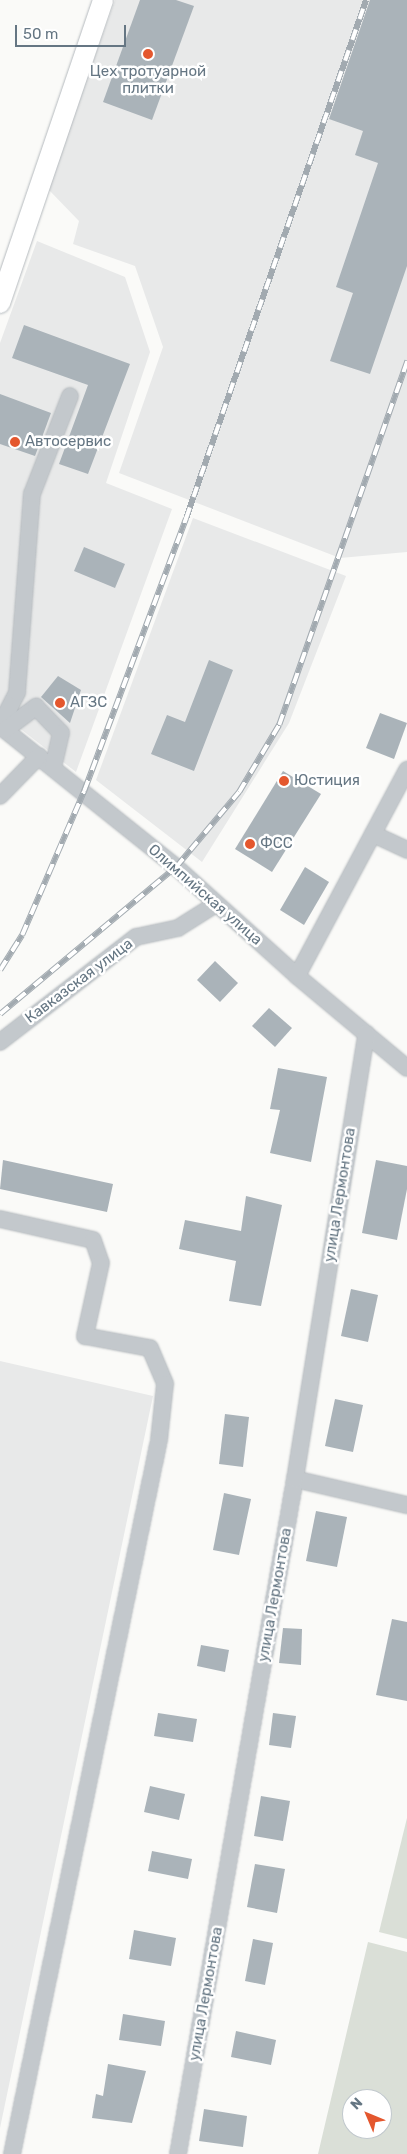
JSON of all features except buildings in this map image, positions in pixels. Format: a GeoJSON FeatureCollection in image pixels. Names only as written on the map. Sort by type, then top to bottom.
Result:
{"type":"FeatureCollection","features":[{"type":"Feature","properties":{"kind":"main road"},"geometry":{"type":"LineString","coordinates":[[0,303],[103,0]]}},
{"type":"Feature","properties":{"kind":"street"},"geometry":{"type":"LineString","coordinates":[[2,727],[17,692],[32,494],[70,396]]}},
{"type":"Feature","properties":{"kind":"street"},"geometry":{"type":"LineString","coordinates":[[2,727],[36,707],[61,733],[54,768]]}},
{"type":"Feature","properties":{"kind":"street","name":"Олимпийская улица"},"geometry":{"type":"LineString","coordinates":[[2,727],[54,768],[216,904],[297,976],[407,1068]]}},
{"type":"Feature","properties":{"kind":"street"},"geometry":{"type":"LineString","coordinates":[[0,796],[39,756]]}},
{"type":"Feature","properties":{"kind":"street"},"geometry":{"type":"LineString","coordinates":[[297,976],[407,770]]}},
{"type":"Feature","properties":{"kind":"street"},"geometry":{"type":"LineString","coordinates":[[373,834],[407,850]]}},
{"type":"Feature","properties":{"kind":"street","name":"Кавказская улица"},"geometry":{"type":"LineString","coordinates":[[0,1042],[128,942],[178,928],[216,904]]}},
{"type":"Feature","properties":{"kind":"street","name":"улица Лермонтова"},"geometry":{"type":"LineString","coordinates":[[178,2154],[296,1479],[366,1034]]}},
{"type":"Feature","properties":{"kind":"street"},"geometry":{"type":"LineString","coordinates":[[0,1219],[93,1240],[101,1263],[85,1336],[150,1348],[166,1384],[159,1440],[140,1522],[12,2154]]}},
{"type":"Feature","properties":{"kind":"street"},"geometry":{"type":"LineString","coordinates":[[296,1479],[407,1505]]}},
{"type":"Feature","properties":{"kind":"shaded area"},"geometry":{"type":"Polygon","coordinates":[[[115,0],[407,0],[407,552],[340,558],[119,473],[163,347],[135,266],[73,244],[79,221],[48,189],[115,0]]]}},
{"type":"Feature","properties":{"kind":"shaded area"},"geometry":{"type":"Polygon","coordinates":[[[37,241],[125,277],[150,352],[106,483],[172,509],[76,772],[0,713],[0,343],[37,241]]]}},
{"type":"Feature","properties":{"kind":"shaded area"},"geometry":{"type":"Polygon","coordinates":[[[193,518],[346,576],[289,723],[202,862],[96,780],[193,518]]]}},
{"type":"Feature","properties":{"kind":"shaded area"},"geometry":{"type":"Polygon","coordinates":[[[0,1361],[153,1396],[0,2128],[0,1361]]]}},
{"type":"Feature","properties":{"kind":"shaded area"},"geometry":{"type":"Polygon","coordinates":[[[407,1818],[407,1939],[379,1932],[407,1818]]]}},
{"type":"Feature","properties":{"kind":"shaded area"},"geometry":{"type":"Polygon","coordinates":[[[368,1942],[407,1952],[407,2154],[318,2154],[368,1942]]]}},
{"type":"Feature","properties":{"kind":"railway"},"geometry":{"type":"LineString","coordinates":[[0,970],[22,935],[84,791],[186,518],[366,0]]}},
{"type":"Feature","properties":{"kind":"railway"},"geometry":{"type":"LineString","coordinates":[[0,1014],[176,867],[239,792],[279,725],[407,361]]}},
{"type":"Feature","properties":{"kind":"place","name":"Цех тротуарной плитки"},"geometry":{"type":"Point","coordinates":[148,54]}},
{"type":"Feature","properties":{"kind":"place","name":"Автосервис"},"geometry":{"type":"Point","coordinates":[15,442]}},
{"type":"Feature","properties":{"kind":"place","name":"АГЗС"},"geometry":{"type":"Point","coordinates":[60,703]}},
{"type":"Feature","properties":{"kind":"place","name":"Юстиция"},"geometry":{"type":"Point","coordinates":[284,781]}},
{"type":"Feature","properties":{"kind":"place","name":"ФСС"},"geometry":{"type":"Point","coordinates":[250,844]}}]}
